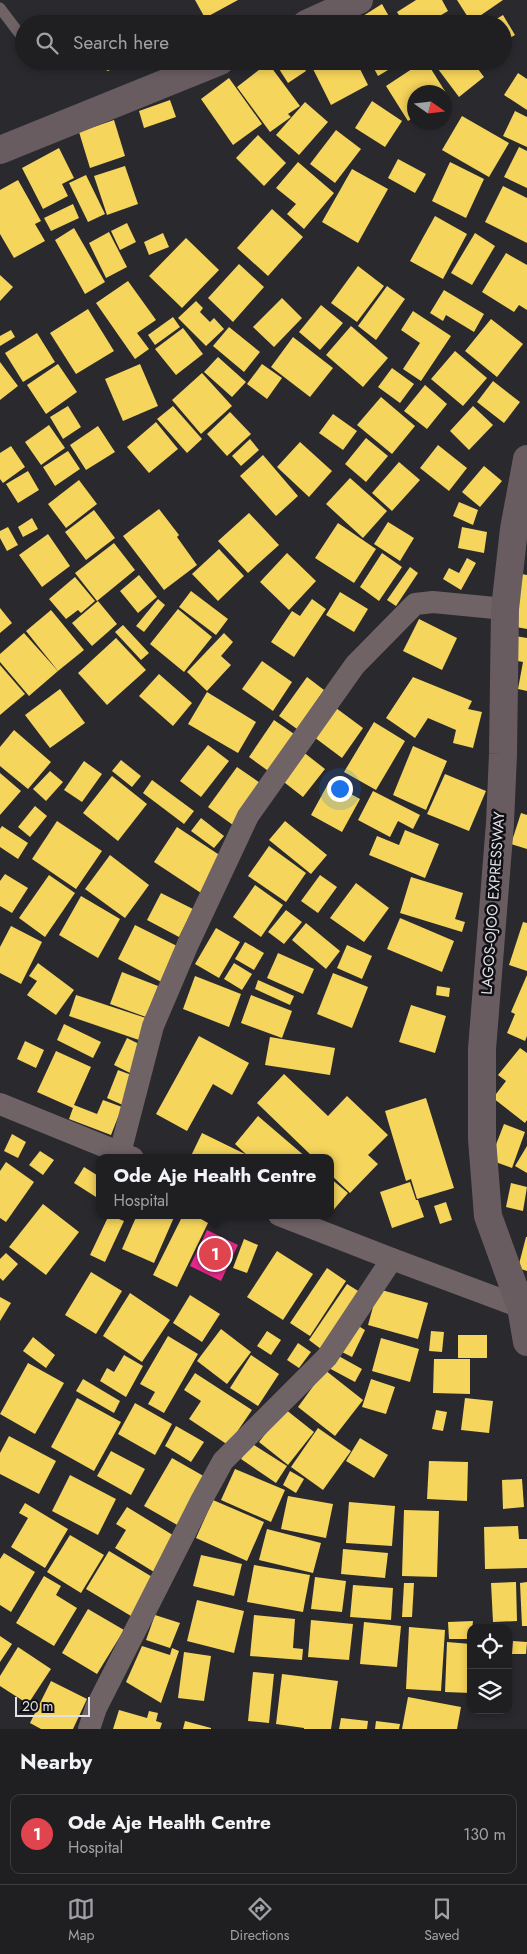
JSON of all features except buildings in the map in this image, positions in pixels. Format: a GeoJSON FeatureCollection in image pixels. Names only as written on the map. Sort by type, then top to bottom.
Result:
{"type":"FeatureCollection","features":[{"type":"Feature","properties":{"kind":"main road"},"geometry":{"type":"LineString","coordinates":[[326,15],[359,0]]}},
{"type":"Feature","properties":{"kind":"main road"},"geometry":{"type":"LineString","coordinates":[[0,150],[198,70]]}},
{"type":"Feature","properties":{"kind":"main road","name":"LAGOS-OJOO EXPRESSWAY"},"geometry":{"type":"LineString","coordinates":[[527,459],[514,529],[505,609],[500,823],[482,1049],[482,1140],[488,1216],[524,1308],[527,1342]]}},
{"type":"Feature","properties":{"kind":"street"},"geometry":{"type":"LineString","coordinates":[[126,1154],[153,1026],[188,944],[248,816],[355,665],[415,604],[433,602],[505,609]]}},
{"type":"Feature","properties":{"kind":"street"},"geometry":{"type":"LineString","coordinates":[[0,1104],[124,1154]]}},
{"type":"Feature","properties":{"kind":"street"},"geometry":{"type":"LineString","coordinates":[[289,1219],[392,1260],[524,1308]]}},
{"type":"Feature","properties":{"kind":"street"},"geometry":{"type":"LineString","coordinates":[[89,1729],[101,1699],[223,1461],[327,1357],[392,1260]]}},
{"type":"Feature","properties":{"kind":"lane"},"geometry":{"type":"LineString","coordinates":[[0,8],[15,28]]}},
{"type":"Feature","properties":{"kind":"place","name":"Ode Aje Health Centre"},"geometry":{"type":"Point","coordinates":[215,1254]}}]}
